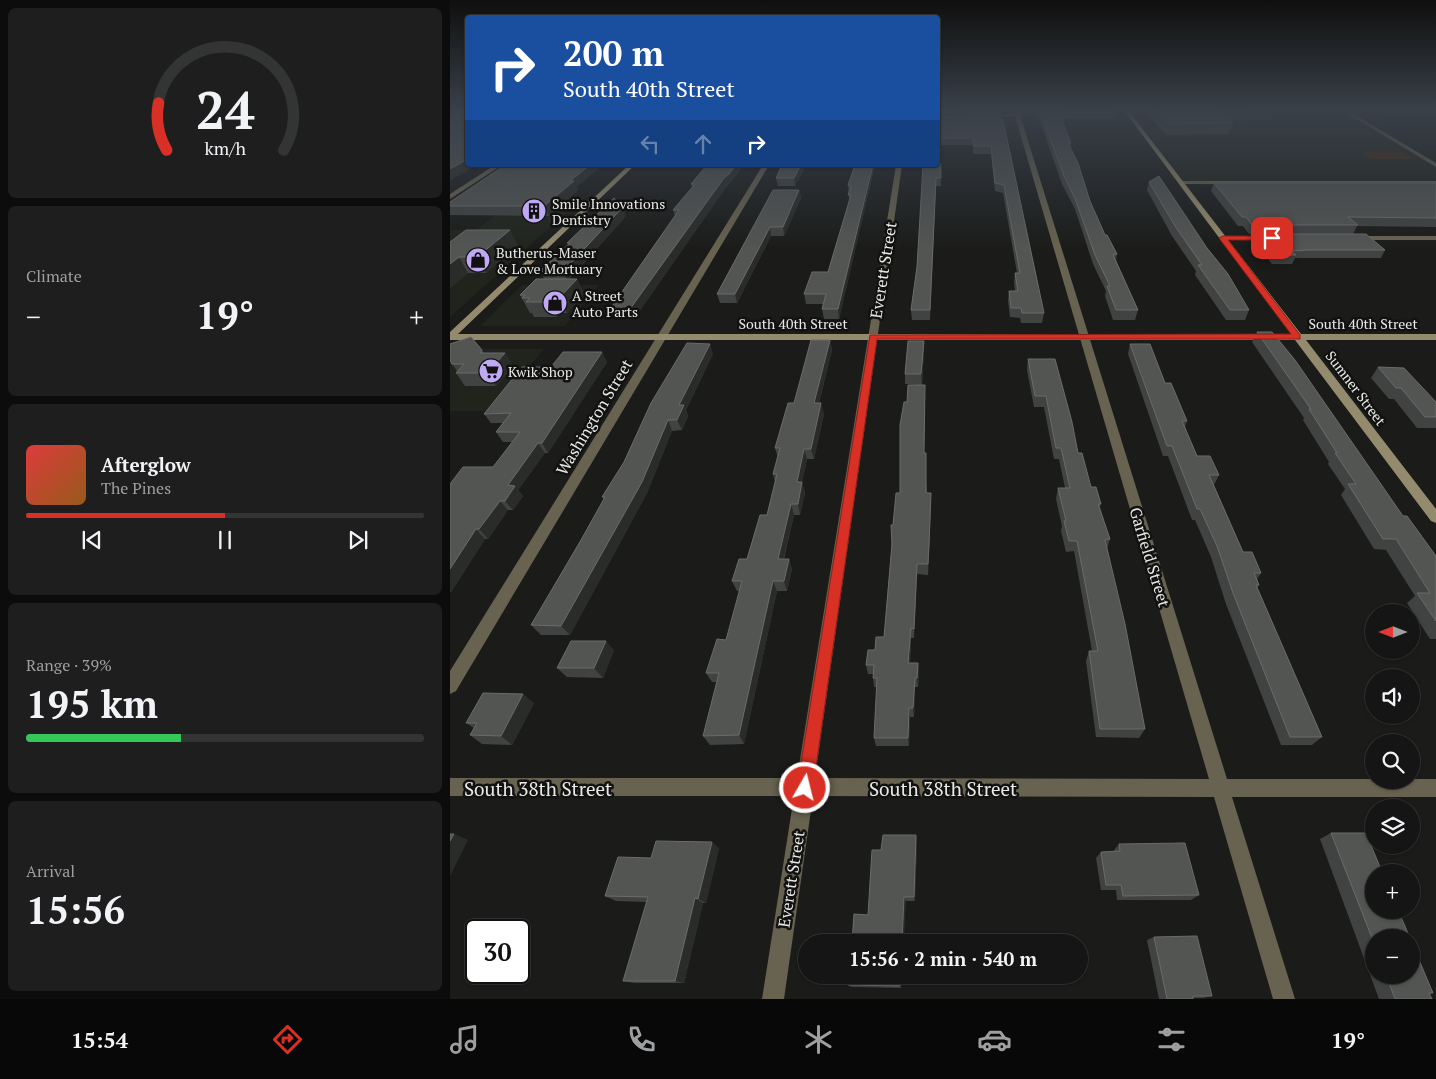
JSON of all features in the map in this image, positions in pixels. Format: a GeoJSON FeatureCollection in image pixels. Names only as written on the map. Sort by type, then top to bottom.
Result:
{"type":"FeatureCollection","features":[{"type":"Feature","properties":{"kind":"main road","name":"Sumner Street"},"geometry":{"type":"LineString","coordinates":[[1161,156],[1436,518]]}},
{"type":"Feature","properties":{"kind":"main road"},"geometry":{"type":"LineString","coordinates":[[450,337],[630,167]]}},
{"type":"Feature","properties":{"kind":"main road","name":"South 40th Street"},"geometry":{"type":"LineString","coordinates":[[450,337],[1436,337]]}},
{"type":"Feature","properties":{"kind":"street","name":"Garfield Street"},"geometry":{"type":"LineString","coordinates":[[1030,156],[1284,999]]}},
{"type":"Feature","properties":{"kind":"street"},"geometry":{"type":"LineString","coordinates":[[1420,156],[1436,165]]}},
{"type":"Feature","properties":{"kind":"street"},"geometry":{"type":"LineString","coordinates":[[450,197],[496,167]]}},
{"type":"Feature","properties":{"kind":"street","name":"Washington Street"},"geometry":{"type":"LineString","coordinates":[[450,686],[765,167]]}},
{"type":"Feature","properties":{"kind":"street","name":"Everett Street"},"geometry":{"type":"LineString","coordinates":[[773,999],[899,167]]}},
{"type":"Feature","properties":{"kind":"street"},"geometry":{"type":"LineString","coordinates":[[1181,182],[1436,183]]}},
{"type":"Feature","properties":{"kind":"street"},"geometry":{"type":"LineString","coordinates":[[1223,238],[1283,238]]}},
{"type":"Feature","properties":{"kind":"street"},"geometry":{"type":"LineString","coordinates":[[1350,238],[1436,238]]}},
{"type":"Feature","properties":{"kind":"street","name":"South 38th Street"},"geometry":{"type":"LineString","coordinates":[[450,787],[1436,788]]}},
{"type":"Feature","properties":{"kind":"shaded area"},"geometry":{"type":"Polygon","coordinates":[[[1160,156],[1420,156],[1436,165],[1436,183],[1181,183],[1160,156]]]}},
{"type":"Feature","properties":{"kind":"shaded area"},"geometry":{"type":"Polygon","coordinates":[[[1366,156],[1408,156],[1414,159],[1371,159],[1366,156]]]}},
{"type":"Feature","properties":{"kind":"shaded area"},"geometry":{"type":"Polygon","coordinates":[[[509,205],[575,205],[450,317],[450,230],[476,230],[509,205]]]}},
{"type":"Feature","properties":{"kind":"shaded area"},"geometry":{"type":"Polygon","coordinates":[[[522,285],[599,285],[565,326],[480,326],[522,285]]]}},
{"type":"Feature","properties":{"kind":"shaded area"},"geometry":{"type":"Polygon","coordinates":[[[457,349],[544,349],[493,411],[450,411],[450,356],[457,349]]]}},
{"type":"Feature","properties":{"kind":"building"},"geometry":{"type":"Polygon","coordinates":[[[450,156],[465,156],[465,161],[450,169],[450,156]]]}},
{"type":"Feature","properties":{"kind":"building"},"geometry":{"type":"Polygon","coordinates":[[[940,156],[941,178],[936,178],[930,310],[911,310],[917,267],[923,167],[940,167],[940,156]]]}},
{"type":"Feature","properties":{"kind":"building"},"geometry":{"type":"Polygon","coordinates":[[[992,156],[1011,156],[1044,313],[1022,313],[1021,308],[1011,308],[1009,291],[1018,291],[1015,273],[1020,273],[1004,185],[995,183],[992,156]]]}},
{"type":"Feature","properties":{"kind":"building"},"geometry":{"type":"Polygon","coordinates":[[[1056,156],[1074,156],[1090,201],[1105,235],[1107,235],[1117,254],[1113,255],[1138,310],[1116,310],[1107,286],[1110,286],[1095,255],[1076,201],[1056,156]]]}},
{"type":"Feature","properties":{"kind":"building"},"geometry":{"type":"Polygon","coordinates":[[[502,167],[588,167],[544,206],[450,206],[450,202],[502,167]]]}},
{"type":"Feature","properties":{"kind":"building"},"geometry":{"type":"Polygon","coordinates":[[[705,167],[734,167],[724,178],[630,309],[610,309],[679,210],[673,210],[695,184],[691,184],[705,167]]]}},
{"type":"Feature","properties":{"kind":"building"},"geometry":{"type":"Polygon","coordinates":[[[781,167],[800,167],[794,178],[776,178],[781,167]]]}},
{"type":"Feature","properties":{"kind":"building"},"geometry":{"type":"Polygon","coordinates":[[[854,167],[873,167],[838,309],[822,309],[826,294],[804,294],[812,272],[828,272],[851,195],[848,195],[851,187],[848,185],[854,167]]]}},
{"type":"Feature","properties":{"kind":"building"},"geometry":{"type":"Polygon","coordinates":[[[1159,176],[1207,248],[1228,274],[1249,310],[1230,310],[1198,265],[1202,265],[1175,226],[1149,182],[1159,176]]]}},
{"type":"Feature","properties":{"kind":"building"},"geometry":{"type":"Polygon","coordinates":[[[1214,183],[1436,183],[1436,218],[1348,217],[1358,225],[1252,225],[1246,217],[1242,217],[1214,183]]]}},
{"type":"Feature","properties":{"kind":"building"},"geometry":{"type":"Polygon","coordinates":[[[773,190],[799,190],[783,227],[770,227],[735,294],[717,294],[773,190]]]}},
{"type":"Feature","properties":{"kind":"building"},"geometry":{"type":"Polygon","coordinates":[[[614,198],[623,207],[563,272],[540,271],[570,243],[567,243],[614,198]]]}},
{"type":"Feature","properties":{"kind":"building"},"geometry":{"type":"Polygon","coordinates":[[[466,230],[510,230],[477,257],[459,257],[450,264],[450,242],[466,230]]]}},
{"type":"Feature","properties":{"kind":"building"},"geometry":{"type":"Polygon","coordinates":[[[1258,234],[1366,234],[1385,250],[1307,250],[1292,251],[1296,255],[1276,255],[1258,234]]]}},
{"type":"Feature","properties":{"kind":"building"},"geometry":{"type":"Polygon","coordinates":[[[536,279],[577,279],[559,298],[552,298],[549,302],[526,302],[530,298],[522,298],[525,295],[520,295],[536,279]]]}},
{"type":"Feature","properties":{"kind":"building"},"geometry":{"type":"Polygon","coordinates":[[[1257,332],[1272,332],[1295,360],[1403,516],[1407,516],[1436,556],[1436,621],[1417,593],[1430,593],[1396,539],[1383,539],[1348,484],[1356,484],[1335,453],[1337,453],[1309,409],[1311,409],[1257,332]]]}},
{"type":"Feature","properties":{"kind":"building"},"geometry":{"type":"Polygon","coordinates":[[[471,337],[482,350],[480,353],[505,353],[487,373],[456,373],[464,364],[452,364],[450,360],[450,344],[471,337]]]}},
{"type":"Feature","properties":{"kind":"building"},"geometry":{"type":"Polygon","coordinates":[[[811,340],[830,340],[814,403],[821,403],[811,449],[804,449],[797,482],[802,482],[798,504],[791,504],[778,559],[789,559],[784,581],[773,581],[739,735],[703,736],[719,673],[706,673],[717,639],[726,640],[742,581],[732,581],[739,559],[747,559],[760,515],[767,515],[777,474],[773,474],[780,448],[775,448],[788,403],[794,403],[811,340]]]}},
{"type":"Feature","properties":{"kind":"building"},"geometry":{"type":"Polygon","coordinates":[[[908,341],[924,341],[921,374],[905,374],[908,341]]]}},
{"type":"Feature","properties":{"kind":"building"},"geometry":{"type":"Polygon","coordinates":[[[687,343],[710,344],[679,405],[684,405],[677,420],[668,420],[642,482],[561,626],[531,625],[605,497],[602,497],[624,462],[651,403],[687,343]]]}},
{"type":"Feature","properties":{"kind":"building"},"geometry":{"type":"Polygon","coordinates":[[[1130,344],[1150,344],[1165,383],[1171,383],[1187,421],[1182,421],[1197,456],[1210,456],[1219,475],[1209,475],[1243,552],[1252,552],[1261,573],[1254,573],[1259,585],[1256,585],[1322,737],[1290,737],[1233,593],[1217,546],[1200,509],[1197,509],[1172,446],[1167,446],[1130,344]]]}},
{"type":"Feature","properties":{"kind":"building"},"geometry":{"type":"Polygon","coordinates":[[[563,352],[602,352],[542,443],[538,443],[508,485],[515,486],[505,501],[500,501],[479,529],[476,529],[450,569],[450,484],[463,467],[493,467],[520,432],[496,432],[511,413],[484,414],[522,367],[551,367],[563,352]]]}},
{"type":"Feature","properties":{"kind":"building"},"geometry":{"type":"Polygon","coordinates":[[[1028,359],[1055,359],[1072,422],[1078,453],[1082,453],[1091,487],[1096,487],[1101,504],[1098,504],[1110,539],[1105,540],[1125,624],[1145,729],[1100,729],[1089,651],[1098,651],[1077,541],[1069,541],[1058,488],[1070,488],[1061,448],[1056,448],[1046,396],[1035,396],[1028,359]]]}},
{"type":"Feature","properties":{"kind":"building"},"geometry":{"type":"Polygon","coordinates":[[[1378,367],[1404,368],[1436,402],[1436,417],[1425,417],[1401,388],[1396,388],[1378,367]]]}},
{"type":"Feature","properties":{"kind":"building"},"geometry":{"type":"Polygon","coordinates":[[[908,385],[925,385],[924,453],[926,453],[926,493],[931,493],[928,564],[917,564],[914,629],[911,628],[908,663],[918,663],[913,708],[909,708],[908,738],[874,738],[877,678],[873,678],[874,665],[866,665],[868,650],[875,650],[876,637],[884,637],[892,545],[891,525],[893,525],[896,493],[900,493],[900,425],[904,402],[907,402],[908,385]]]}},
{"type":"Feature","properties":{"kind":"building"},"geometry":{"type":"Polygon","coordinates":[[[571,641],[606,641],[594,668],[557,668],[571,641]]]}},
{"type":"Feature","properties":{"kind":"building"},"geometry":{"type":"Polygon","coordinates":[[[483,693],[523,694],[501,736],[470,735],[477,723],[466,723],[483,693]]]}},
{"type":"Feature","properties":{"kind":"building"},"geometry":{"type":"Polygon","coordinates":[[[1331,833],[1365,833],[1365,854],[1375,854],[1379,864],[1365,864],[1365,919],[1402,919],[1406,929],[1369,929],[1331,833]]]}},
{"type":"Feature","properties":{"kind":"building"},"geometry":{"type":"Polygon","coordinates":[[[883,835],[916,835],[914,897],[904,897],[902,934],[853,934],[854,914],[868,915],[872,850],[881,850],[883,835]]]}},
{"type":"Feature","properties":{"kind":"building"},"geometry":{"type":"Polygon","coordinates":[[[656,841],[712,842],[698,899],[695,898],[675,981],[623,981],[648,897],[605,896],[618,857],[651,858],[656,841]]]}},
{"type":"Feature","properties":{"kind":"building"},"geometry":{"type":"Polygon","coordinates":[[[1185,843],[1199,895],[1123,896],[1121,885],[1106,885],[1101,852],[1120,851],[1119,844],[1185,843]]]}},
{"type":"Feature","properties":{"kind":"building"},"geometry":{"type":"Polygon","coordinates":[[[1197,936],[1212,996],[1193,996],[1193,999],[1167,999],[1154,937],[1197,936]]]}},
{"type":"Feature","properties":{"kind":"building"},"geometry":{"type":"Polygon","coordinates":[[[1420,962],[1433,993],[1429,993],[1432,999],[1395,999],[1389,984],[1420,984],[1420,962]]]}},
{"type":"Feature","properties":{"kind":"building"},"geometry":{"type":"Polygon","coordinates":[[[900,984],[900,986],[848,985],[900,984]]]}},
{"type":"Feature","properties":{"kind":"place","name":"Smile Innovations Dentistry"},"geometry":{"type":"Point","coordinates":[534,211]}},
{"type":"Feature","properties":{"kind":"place","name":"Butherus-Maser & Love Mortuary"},"geometry":{"type":"Point","coordinates":[478,260]}},
{"type":"Feature","properties":{"kind":"place","name":"A Street Auto Parts"},"geometry":{"type":"Point","coordinates":[555,303]}},
{"type":"Feature","properties":{"kind":"place","name":"Kwik Shop"},"geometry":{"type":"Point","coordinates":[491,371]}},
{"type":"Feature","properties":{"kind":"route"},"geometry":{"type":"LineString","coordinates":[[805,788],[873,336],[1297,337],[1223,238],[1272,238]]}}]}
